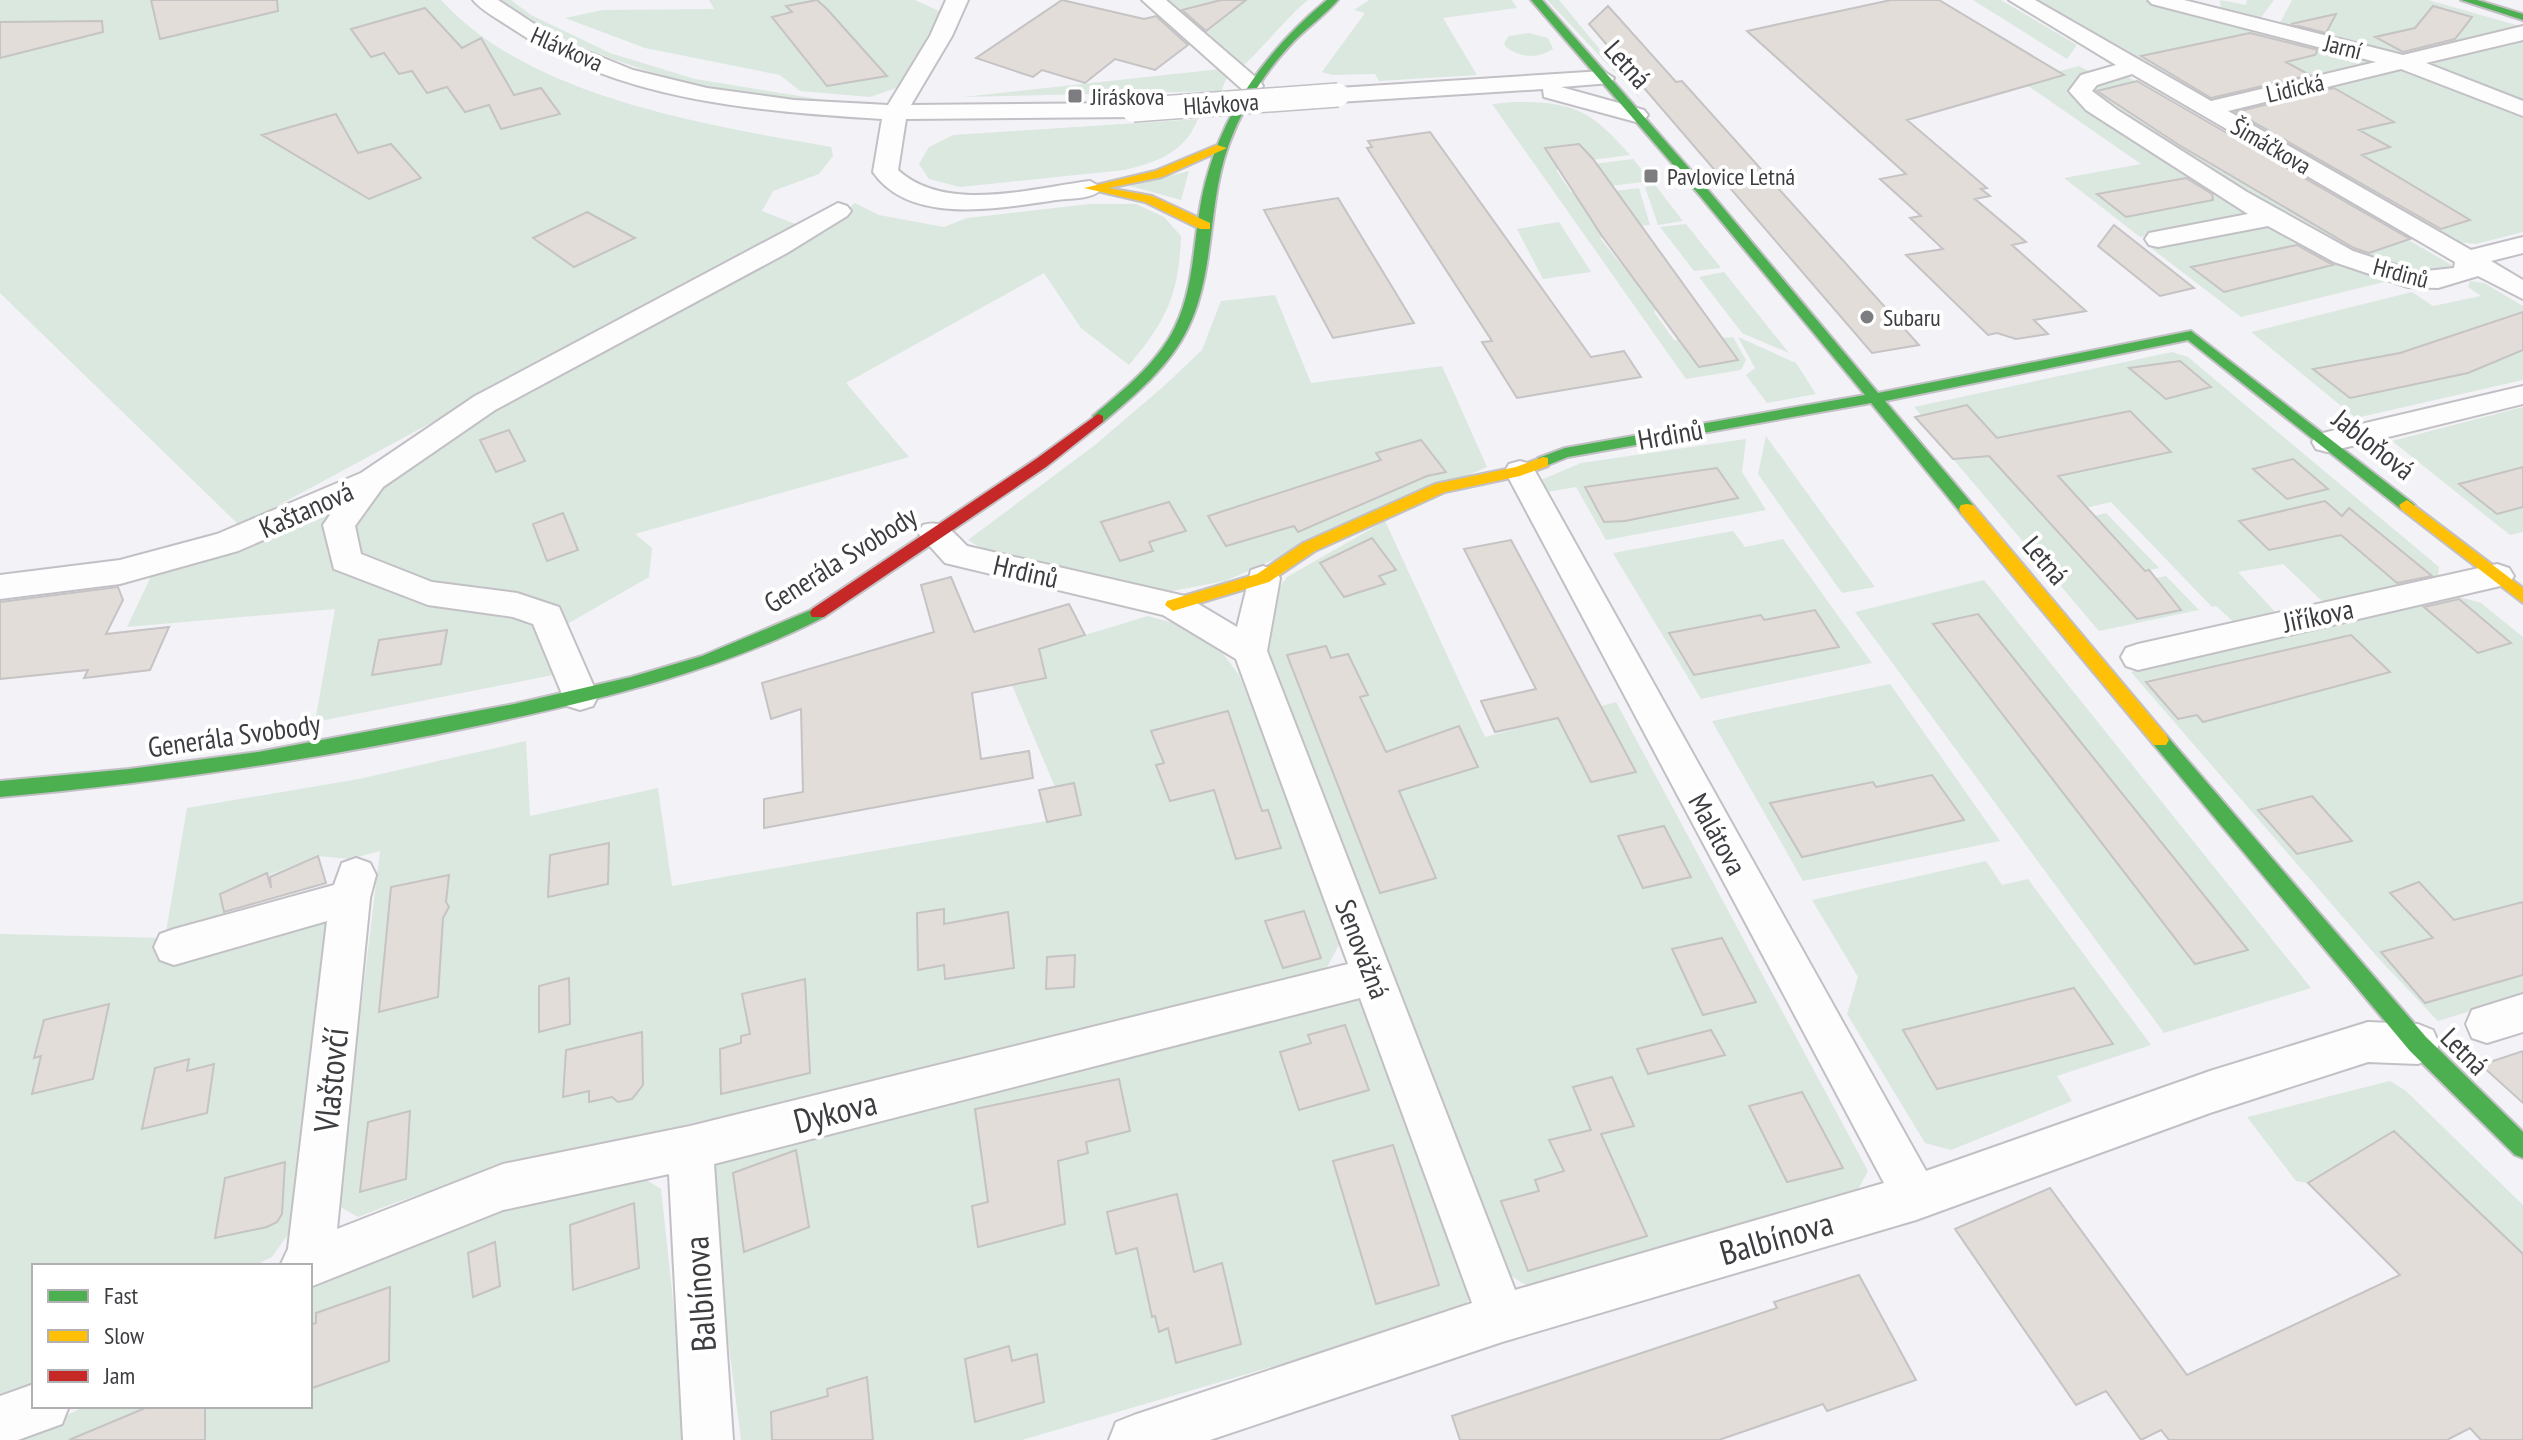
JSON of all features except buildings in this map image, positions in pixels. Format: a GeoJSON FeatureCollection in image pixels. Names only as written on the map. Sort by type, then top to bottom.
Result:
{"type":"FeatureCollection","features":[{"type":"Feature","properties":{"kind":"street","name":"Hlávkova"},"geometry":{"type":"LineString","coordinates":[[484,0],[535,36],[621,72],[725,97],[786,106],[895,112],[1133,110],[1603,78]]}},
{"type":"Feature","properties":{"kind":"street"},"geometry":{"type":"LineString","coordinates":[[957,0],[941,36],[895,112],[885,172],[892,181],[923,197],[963,202],[1090,188],[1158,174],[1221,148]]}},
{"type":"Feature","properties":{"kind":"street"},"geometry":{"type":"LineString","coordinates":[[1153,0],[1252,86]]}},
{"type":"Feature","properties":{"kind":"street","name":"Generála Svobody"},"geometry":{"type":"LineString","coordinates":[[0,789],[111,781],[350,747],[580,696],[768,638],[835,602],[1074,442],[1116,405],[1169,348],[1189,309],[1197,284],[1221,148],[1241,99],[1289,38],[1333,0]]}},
{"type":"Feature","properties":{"kind":"street","name":"Letná"},"geometry":{"type":"LineString","coordinates":[[1536,0],[2418,1044],[2523,1147]]}},
{"type":"Feature","properties":{"kind":"street","name":"Šimáčkova"},"geometry":{"type":"LineString","coordinates":[[2020,0],[2523,291]]}},
{"type":"Feature","properties":{"kind":"street","name":"Jarní"},"geometry":{"type":"LineString","coordinates":[[2159,0],[2404,62],[2523,109]]}},
{"type":"Feature","properties":{"kind":"street"},"geometry":{"type":"LineString","coordinates":[[2466,0],[2523,17]]}},
{"type":"Feature","properties":{"kind":"street","name":"Lidická"},"geometry":{"type":"LineString","coordinates":[[2206,109],[2523,33]]}},
{"type":"Feature","properties":{"kind":"street","name":"Hrdinů"},"geometry":{"type":"LineString","coordinates":[[2135,66],[2089,80],[2080,91],[2093,104],[2338,254],[2405,278],[2437,284],[2467,272],[2468,259],[2523,245]]}},
{"type":"Feature","properties":{"kind":"street","name":"Hlávkova"},"geometry":{"type":"LineString","coordinates":[[1499,86],[1561,93],[1636,115]]}},
{"type":"Feature","properties":{"kind":"street"},"geometry":{"type":"LineString","coordinates":[[1090,188],[1148,199],[1205,226]]}},
{"type":"Feature","properties":{"kind":"street"},"geometry":{"type":"LineString","coordinates":[[372,480],[485,403],[778,247],[838,211]]}},
{"type":"Feature","properties":{"kind":"street"},"geometry":{"type":"LineString","coordinates":[[2158,239],[2275,217]]}},
{"type":"Feature","properties":{"kind":"street","name":"Hrdinů"},"geometry":{"type":"LineString","coordinates":[[1173,605],[1263,578],[1309,547],[1441,488],[1520,471],[1565,453],[1874,398],[2191,335]]}},
{"type":"Feature","properties":{"kind":"street","name":"Jabloňová"},"geometry":{"type":"LineString","coordinates":[[2191,335],[2510,586]]}},
{"type":"Feature","properties":{"kind":"street"},"geometry":{"type":"LineString","coordinates":[[2327,442],[2523,395]]}},
{"type":"Feature","properties":{"kind":"street","name":"Malátova"},"geometry":{"type":"LineString","coordinates":[[1520,471],[1916,1197]]}},
{"type":"Feature","properties":{"kind":"street","name":"Kaštanová"},"geometry":{"type":"LineString","coordinates":[[0,587],[120,572],[227,543],[372,480]]}},
{"type":"Feature","properties":{"kind":"street","name":"Kaštanová"},"geometry":{"type":"LineString","coordinates":[[372,480],[339,525],[346,561],[428,593],[517,605],[547,616],[580,696]]}},
{"type":"Feature","properties":{"kind":"street","name":"Hrdinů"},"geometry":{"type":"LineString","coordinates":[[934,533],[957,555],[1173,605],[1250,651]]}},
{"type":"Feature","properties":{"kind":"street"},"geometry":{"type":"LineString","coordinates":[[1250,651],[1263,578]]}},
{"type":"Feature","properties":{"kind":"street","name":"Jiříkova"},"geometry":{"type":"LineString","coordinates":[[2138,657],[2510,586]]}},
{"type":"Feature","properties":{"kind":"street","name":"Senovážná"},"geometry":{"type":"LineString","coordinates":[[1250,651],[1502,1318]]}},
{"type":"Feature","properties":{"kind":"street","name":"Vlaštovčí"},"geometry":{"type":"LineString","coordinates":[[174,947],[353,886],[307,1264]]}},
{"type":"Feature","properties":{"kind":"street","name":"Dykova"},"geometry":{"type":"LineString","coordinates":[[307,1264],[503,1187],[690,1148],[1373,976]]}},
{"type":"Feature","properties":{"kind":"street","name":"Balbínova"},"geometry":{"type":"LineString","coordinates":[[1134,1440],[1502,1318],[1916,1197],[2210,1092],[2368,1042],[2418,1044]]}},
{"type":"Feature","properties":{"kind":"street","name":"Balbínova"},"geometry":{"type":"LineString","coordinates":[[690,1148],[708,1440]]}},
{"type":"Feature","properties":{"kind":"street"},"geometry":{"type":"LineString","coordinates":[[0,1421],[38,1408]]}},
{"type":"Feature","properties":{"kind":"shaded area"},"geometry":{"type":"Polygon","coordinates":[[[0,0],[441,0],[478,34],[522,61],[571,84],[676,117],[831,147],[833,156],[819,174],[773,191],[762,211],[798,225],[240,526],[0,293],[0,0]]]}},
{"type":"Feature","properties":{"kind":"shaded area"},"geometry":{"type":"Polygon","coordinates":[[[499,0],[511,0],[531,15],[610,53],[695,79],[824,100],[877,102],[836,105],[788,102],[680,81],[577,44],[534,23],[499,0]]]}},
{"type":"Feature","properties":{"kind":"shaded area"},"geometry":{"type":"Polygon","coordinates":[[[709,0],[915,0],[941,12],[899,87],[870,97],[800,91],[780,75],[645,48],[565,18],[603,10],[714,9],[709,0]]]}},
{"type":"Feature","properties":{"kind":"shaded area"},"geometry":{"type":"Polygon","coordinates":[[[1165,0],[1308,0],[1239,68],[1165,0]]]}},
{"type":"Feature","properties":{"kind":"shaded area"},"geometry":{"type":"Polygon","coordinates":[[[1369,0],[1512,0],[1517,8],[1443,18],[1477,75],[1379,81],[1375,74],[1332,75],[1322,72],[1365,13],[1354,10],[1369,0]]]}},
{"type":"Feature","properties":{"kind":"shaded area"},"geometry":{"type":"Polygon","coordinates":[[[1547,0],[1559,0],[1645,104],[1549,2],[1547,0]]]}},
{"type":"Feature","properties":{"kind":"shaded area"},"geometry":{"type":"Polygon","coordinates":[[[1973,0],[2001,0],[2077,45],[2067,59],[1973,0]]]}},
{"type":"Feature","properties":{"kind":"shaded area"},"geometry":{"type":"Polygon","coordinates":[[[2033,0],[2144,0],[2371,57],[2374,62],[2216,100],[2204,98],[2033,0]]]}},
{"type":"Feature","properties":{"kind":"shaded area"},"geometry":{"type":"Polygon","coordinates":[[[2220,0],[2246,5],[2247,0],[2274,0],[2259,20],[2221,9],[2220,0]]]}},
{"type":"Feature","properties":{"kind":"shaded area"},"geometry":{"type":"Polygon","coordinates":[[[2292,0],[2428,0],[2523,27],[2408,55],[2395,54],[2285,27],[2280,23],[2292,0]]]}},
{"type":"Feature","properties":{"kind":"shaded area"},"geometry":{"type":"Polygon","coordinates":[[[1529,33],[1548,38],[1553,49],[1529,56],[1511,51],[1504,43],[1509,36],[1529,33]]]}},
{"type":"Feature","properties":{"kind":"shaded area"},"geometry":{"type":"Polygon","coordinates":[[[2523,40],[2523,104],[2429,67],[2428,63],[2523,40]]]}},
{"type":"Feature","properties":{"kind":"shaded area"},"geometry":{"type":"Polygon","coordinates":[[[2079,66],[2092,73],[2068,92],[2258,212],[2140,237],[2064,178],[2141,164],[2021,81],[2079,66]]]}},
{"type":"Feature","properties":{"kind":"shaded area"},"geometry":{"type":"Polygon","coordinates":[[[1220,69],[1228,75],[1221,91],[963,97],[1220,69]]]}},
{"type":"Feature","properties":{"kind":"shaded area"},"geometry":{"type":"Polygon","coordinates":[[[2401,69],[2523,115],[2523,232],[2476,244],[2459,242],[2233,114],[2232,110],[2401,69]]]}},
{"type":"Feature","properties":{"kind":"shaded area"},"geometry":{"type":"Polygon","coordinates":[[[2123,74],[2455,267],[2446,275],[2426,277],[2348,253],[2111,112],[2088,89],[2123,74]]]}},
{"type":"Feature","properties":{"kind":"shaded area"},"geometry":{"type":"Polygon","coordinates":[[[1492,104],[1552,104],[1580,112],[1604,128],[1630,155],[1591,160],[1579,144],[1545,149],[1559,169],[1556,170],[1571,192],[1576,191],[1604,236],[1600,238],[1657,309],[1654,312],[1674,340],[1679,340],[1699,367],[1738,360],[1722,338],[1733,337],[1746,360],[1741,370],[1686,379],[1492,104]]]}},
{"type":"Feature","properties":{"kind":"shaded area"},"geometry":{"type":"Polygon","coordinates":[[[1198,119],[1177,148],[1159,159],[1124,170],[960,187],[929,179],[919,164],[929,147],[953,135],[1198,119]]]}},
{"type":"Feature","properties":{"kind":"shaded area"},"geometry":{"type":"Polygon","coordinates":[[[1633,159],[1651,181],[1611,186],[1594,164],[1633,159]]]}},
{"type":"Feature","properties":{"kind":"shaded area"},"geometry":{"type":"Polygon","coordinates":[[[1189,171],[1181,200],[1130,186],[1189,171]]]}},
{"type":"Feature","properties":{"kind":"shaded area"},"geometry":{"type":"Polygon","coordinates":[[[1655,185],[1683,221],[1658,225],[1645,187],[1655,185]]]}},
{"type":"Feature","properties":{"kind":"shaded area"},"geometry":{"type":"Polygon","coordinates":[[[1639,188],[1650,225],[1637,226],[1614,191],[1639,188]]]}},
{"type":"Feature","properties":{"kind":"shaded area"},"geometry":{"type":"Polygon","coordinates":[[[855,203],[879,215],[944,227],[967,218],[1089,204],[1136,204],[1164,217],[1181,236],[1173,291],[1161,320],[1129,365],[1081,328],[1044,273],[846,383],[909,457],[635,534],[652,548],[649,577],[564,626],[443,590],[355,558],[348,531],[390,479],[458,428],[798,246],[855,203]]]}},
{"type":"Feature","properties":{"kind":"shaded area"},"geometry":{"type":"Polygon","coordinates":[[[1559,222],[1591,272],[1543,279],[1517,229],[1559,222]]]}},
{"type":"Feature","properties":{"kind":"shaded area"},"geometry":{"type":"Polygon","coordinates":[[[1686,224],[1721,268],[1694,271],[1660,227],[1686,224]]]}},
{"type":"Feature","properties":{"kind":"shaded area"},"geometry":{"type":"Polygon","coordinates":[[[2272,224],[2332,257],[2388,281],[2241,317],[2151,248],[2272,224]]]}},
{"type":"Feature","properties":{"kind":"shaded area"},"geometry":{"type":"Polygon","coordinates":[[[1724,272],[1789,353],[1742,333],[1699,277],[1724,272]]]}},
{"type":"Feature","properties":{"kind":"shaded area"},"geometry":{"type":"Polygon","coordinates":[[[2470,281],[2484,283],[2523,306],[2523,380],[2356,418],[2251,332],[2412,292],[2433,306],[2481,296],[2468,287],[2470,281]]]}},
{"type":"Feature","properties":{"kind":"shaded area"},"geometry":{"type":"Polygon","coordinates":[[[1275,295],[1311,383],[1442,366],[1487,467],[1225,581],[1156,594],[994,556],[968,540],[1095,445],[1164,386],[1202,350],[1221,301],[1275,295]]]}},
{"type":"Feature","properties":{"kind":"shaded area"},"geometry":{"type":"Polygon","coordinates":[[[1738,337],[1796,363],[1816,394],[1767,403],[1746,375],[1755,368],[1738,337]]]}},
{"type":"Feature","properties":{"kind":"shaded area"},"geometry":{"type":"Polygon","coordinates":[[[2172,352],[2188,357],[2439,567],[2438,579],[2324,603],[2283,564],[2238,572],[2278,615],[2238,626],[2216,606],[2212,607],[2111,502],[2086,508],[2021,491],[2137,619],[2181,609],[2153,579],[2166,576],[2199,610],[2099,631],[1953,459],[2006,447],[1967,405],[1921,415],[1914,407],[2172,352]]]}},
{"type":"Feature","properties":{"kind":"shaded area"},"geometry":{"type":"Polygon","coordinates":[[[2523,407],[2523,532],[2510,535],[2392,441],[2523,407]]]}},
{"type":"Feature","properties":{"kind":"shaded area"},"geometry":{"type":"Polygon","coordinates":[[[1766,436],[1875,587],[1842,593],[1758,474],[1766,436]]]}},
{"type":"Feature","properties":{"kind":"shaded area"},"geometry":{"type":"Polygon","coordinates":[[[1746,439],[1742,472],[1766,510],[1606,540],[1576,487],[1542,493],[1541,480],[1581,463],[1746,439]]]}},
{"type":"Feature","properties":{"kind":"shaded area"},"geometry":{"type":"Polygon","coordinates":[[[334,505],[339,568],[537,621],[558,674],[315,722],[335,609],[127,627],[155,568],[334,505]]]}},
{"type":"Feature","properties":{"kind":"shaded area"},"geometry":{"type":"Polygon","coordinates":[[[2106,513],[2159,568],[2145,571],[2094,516],[2106,513]]]}},
{"type":"Feature","properties":{"kind":"shaded area"},"geometry":{"type":"Polygon","coordinates":[[[1385,521],[1485,737],[1616,702],[1868,1171],[1857,1191],[1531,1288],[1504,1272],[1262,649],[1277,591],[1287,577],[1385,521]]]}},
{"type":"Feature","properties":{"kind":"shaded area"},"geometry":{"type":"Polygon","coordinates":[[[1733,531],[1745,547],[1783,539],[1872,663],[1701,699],[1613,553],[1733,531]]]}},
{"type":"Feature","properties":{"kind":"shaded area"},"geometry":{"type":"Polygon","coordinates":[[[1984,580],[2311,988],[2164,1033],[1855,612],[1984,580]]]}},
{"type":"Feature","properties":{"kind":"shaded area"},"geometry":{"type":"Polygon","coordinates":[[[2460,597],[2481,603],[2523,637],[2523,995],[2438,1021],[2380,960],[2131,672],[2460,597]]]}},
{"type":"Feature","properties":{"kind":"shaded area"},"geometry":{"type":"Polygon","coordinates":[[[1148,616],[1207,632],[1239,675],[1344,935],[1324,973],[1043,1043],[557,1155],[457,1182],[358,1217],[337,1205],[380,851],[350,859],[318,856],[220,894],[227,922],[327,915],[338,923],[297,1222],[272,1257],[257,1264],[32,1264],[32,1401],[0,1409],[0,934],[165,938],[187,808],[359,779],[526,741],[530,816],[658,788],[672,886],[1081,815],[1074,784],[1055,787],[1012,685],[1046,678],[1039,649],[1148,616]]]}},
{"type":"Feature","properties":{"kind":"shaded area"},"geometry":{"type":"Polygon","coordinates":[[[1890,684],[2000,841],[1803,881],[1712,721],[1890,684]]]}},
{"type":"Feature","properties":{"kind":"shaded area"},"geometry":{"type":"Polygon","coordinates":[[[1986,861],[2002,885],[2028,879],[2151,1045],[2057,1076],[2072,1101],[1951,1150],[1925,1143],[1847,1014],[1858,977],[1812,900],[1986,861]]]}},
{"type":"Feature","properties":{"kind":"shaded area"},"geometry":{"type":"Polygon","coordinates":[[[1352,998],[1370,1006],[1473,1292],[1462,1311],[1022,1440],[741,1440],[706,1170],[724,1146],[1352,998]]]}},
{"type":"Feature","properties":{"kind":"shaded area"},"geometry":{"type":"Polygon","coordinates":[[[2390,1081],[2406,1091],[2523,1205],[2523,1254],[2394,1131],[2308,1183],[2296,1181],[2247,1117],[2390,1081]]]}},
{"type":"Feature","properties":{"kind":"shaded area"},"geometry":{"type":"Polygon","coordinates":[[[638,1175],[661,1189],[688,1440],[10,1440],[37,1431],[81,1408],[312,1408],[312,1287],[423,1233],[638,1175]]]}},
{"type":"Feature","properties":{"kind":"traffic: fast"},"geometry":{"type":"LineString","coordinates":[[1098,419],[1155,366],[1181,329],[1196,283],[1213,173],[1235,116],[1250,90],[1287,42],[1333,0]]}},
{"type":"Feature","properties":{"kind":"traffic: fast"},"geometry":{"type":"LineString","coordinates":[[1536,0],[1705,194],[1967,509]]}},
{"type":"Feature","properties":{"kind":"traffic: fast"},"geometry":{"type":"LineString","coordinates":[[2466,0],[2523,17]]}},
{"type":"Feature","properties":{"kind":"traffic: fast"},"geometry":{"type":"LineString","coordinates":[[1543,462],[1565,453],[1840,405],[2191,335],[2407,505]]}},
{"type":"Feature","properties":{"kind":"traffic: fast"},"geometry":{"type":"LineString","coordinates":[[0,789],[258,759],[514,711],[631,684],[708,661],[818,613]]}},
{"type":"Feature","properties":{"kind":"traffic: fast"},"geometry":{"type":"LineString","coordinates":[[2160,740],[2418,1044],[2523,1147]]}},
{"type":"Feature","properties":{"kind":"traffic: slow"},"geometry":{"type":"LineString","coordinates":[[1090,188],[1158,174],[1221,148]]}},
{"type":"Feature","properties":{"kind":"traffic: slow"},"geometry":{"type":"LineString","coordinates":[[1104,191],[1148,199],[1205,226]]}},
{"type":"Feature","properties":{"kind":"traffic: slow"},"geometry":{"type":"LineString","coordinates":[[1173,605],[1263,578],[1309,547],[1441,488],[1520,471],[1543,462]]}},
{"type":"Feature","properties":{"kind":"traffic: slow"},"geometry":{"type":"LineString","coordinates":[[2407,505],[2523,597]]}},
{"type":"Feature","properties":{"kind":"traffic: slow"},"geometry":{"type":"LineString","coordinates":[[1967,509],[2160,740]]}},
{"type":"Feature","properties":{"kind":"traffic: jam"},"geometry":{"type":"LineString","coordinates":[[818,613],[1041,463],[1098,419]]}},
{"type":"Feature","properties":{"kind":"place","name":"Jiráskova"},"geometry":{"type":"Point","coordinates":[1075,96]}},
{"type":"Feature","properties":{"kind":"place","name":"Pavlovice Letná"},"geometry":{"type":"Point","coordinates":[1651,176]}},
{"type":"Feature","properties":{"kind":"place","name":"Subaru"},"geometry":{"type":"Point","coordinates":[1867,317]}}]}
